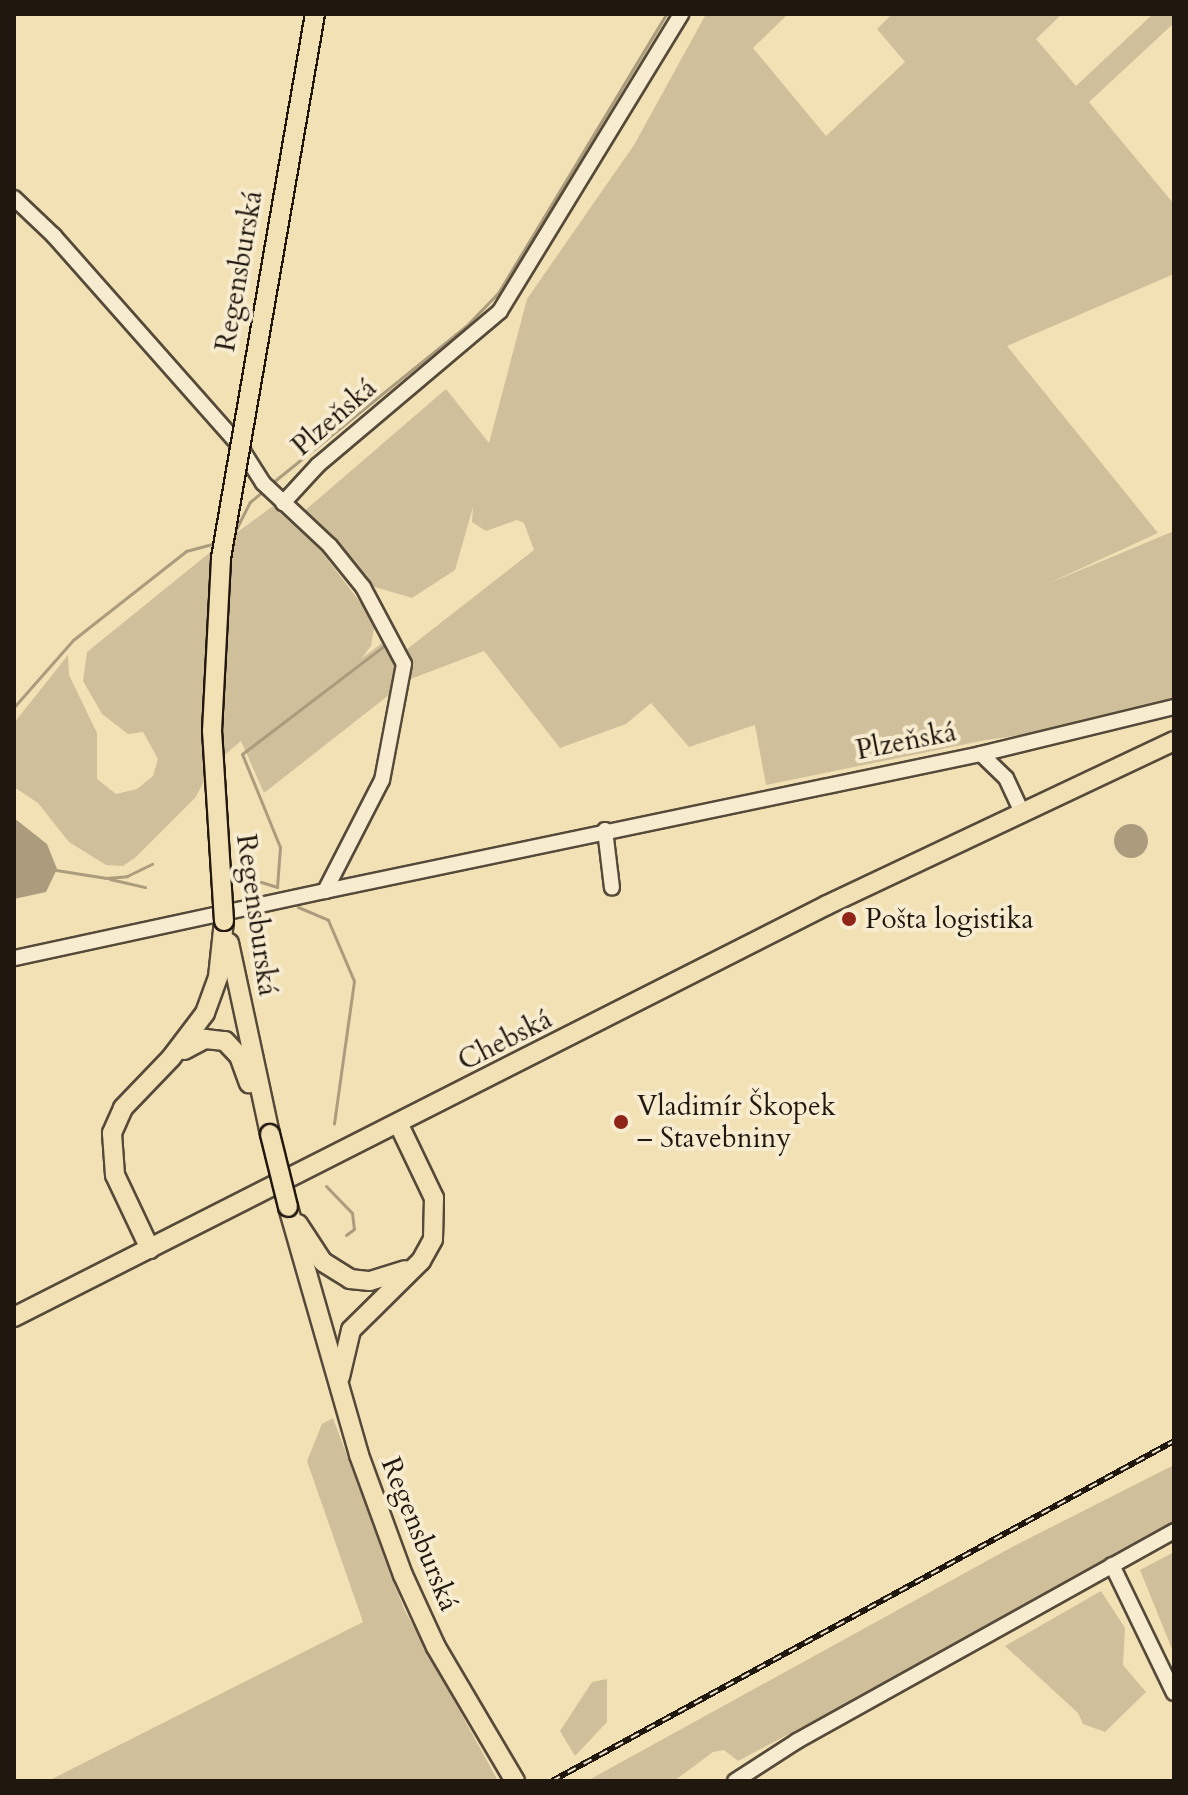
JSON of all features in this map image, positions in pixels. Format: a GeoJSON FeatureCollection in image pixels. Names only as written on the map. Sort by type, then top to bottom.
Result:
{"type":"FeatureCollection","features":[{"type":"Feature","properties":{"kind":"main road","name":"Regensburská"},"geometry":{"type":"LineString","coordinates":[[315,14],[241,417],[221,558],[212,731],[226,944],[263,1115],[347,1415],[403,1575],[436,1647],[515,1781]]}},
{"type":"Feature","properties":{"kind":"main road"},"geometry":{"type":"LineString","coordinates":[[1021,810],[1174,741]]}},
{"type":"Feature","properties":{"kind":"main road","name":"Chebská"},"geometry":{"type":"LineString","coordinates":[[14,1317],[1021,810]]}},
{"type":"Feature","properties":{"kind":"main road"},"geometry":{"type":"LineString","coordinates":[[150,1249],[115,1175],[110,1142],[123,1108],[171,1058],[210,1004],[226,944]]}},
{"type":"Feature","properties":{"kind":"main road"},"geometry":{"type":"LineString","coordinates":[[171,1058],[205,1039],[225,1041],[239,1056],[263,1115]]}},
{"type":"Feature","properties":{"kind":"main road"},"geometry":{"type":"LineString","coordinates":[[347,1415],[339,1371],[351,1330],[428,1250],[437,1217],[434,1198],[399,1125]]}},
{"type":"Feature","properties":{"kind":"main road"},"geometry":{"type":"LineString","coordinates":[[299,1235],[335,1272],[362,1281],[400,1273],[428,1250]]}},
{"type":"Feature","properties":{"kind":"street","name":"Plzeňská"},"geometry":{"type":"LineString","coordinates":[[283,503],[318,465],[500,311],[681,14]]}},
{"type":"Feature","properties":{"kind":"street"},"geometry":{"type":"LineString","coordinates":[[14,198],[75,259],[239,445],[258,476],[363,587],[404,664],[382,780],[325,891]]}},
{"type":"Feature","properties":{"kind":"street","name":"Plzeňská"},"geometry":{"type":"LineString","coordinates":[[14,958],[605,830],[981,754],[1174,707]]}},
{"type":"Feature","properties":{"kind":"street","name":"Plzeňská"},"geometry":{"type":"LineString","coordinates":[[981,754],[1006,778],[1021,810]]}},
{"type":"Feature","properties":{"kind":"street"},"geometry":{"type":"LineString","coordinates":[[605,830],[612,888]]}},
{"type":"Feature","properties":{"kind":"street"},"geometry":{"type":"LineString","coordinates":[[735,1781],[797,1741],[1174,1531]]}},
{"type":"Feature","properties":{"kind":"street"},"geometry":{"type":"LineString","coordinates":[[1112,1565],[1174,1693]]}},
{"type":"Feature","properties":{"kind":"shaded area"},"geometry":{"type":"Polygon","coordinates":[[[706,14],[788,14],[753,48],[826,136],[905,62],[877,29],[892,14],[1062,14],[1036,39],[1076,86],[1153,14],[1174,14],[1174,23],[1089,102],[1174,204],[1174,274],[1007,346],[1158,533],[1047,584],[1174,531],[1174,713],[986,740],[766,785],[755,725],[689,747],[651,703],[626,724],[560,748],[484,651],[408,680],[264,793],[241,741],[221,758],[232,536],[273,506],[322,552],[375,622],[371,646],[361,659],[390,637],[397,657],[534,550],[524,523],[517,520],[486,531],[472,522],[473,507],[455,570],[412,598],[368,585],[302,513],[446,389],[489,443],[527,299],[634,145],[706,14]]]}},
{"type":"Feature","properties":{"kind":"shaded area"},"geometry":{"type":"Polygon","coordinates":[[[213,550],[204,704],[206,778],[195,798],[136,857],[123,866],[106,865],[69,842],[38,803],[14,787],[14,723],[68,655],[69,675],[97,733],[97,779],[116,794],[137,789],[153,776],[158,759],[143,732],[128,734],[102,714],[83,681],[87,652],[213,550]]]}},
{"type":"Feature","properties":{"kind":"shaded area"},"geometry":{"type":"Polygon","coordinates":[[[14,818],[47,844],[57,869],[46,892],[14,899],[14,818]]]}},
{"type":"Feature","properties":{"kind":"shaded area"},"geometry":{"type":"Polygon","coordinates":[[[1131,824],[1143,829],[1148,841],[1143,853],[1131,858],[1119,853],[1114,841],[1119,829],[1131,824]]]}},
{"type":"Feature","properties":{"kind":"shaded area"},"geometry":{"type":"Polygon","coordinates":[[[333,1418],[404,1609],[498,1781],[48,1781],[363,1622],[307,1461],[322,1424],[333,1418]]]}},
{"type":"Feature","properties":{"kind":"shaded area"},"geometry":{"type":"Polygon","coordinates":[[[1174,1465],[1174,1521],[833,1711],[738,1761],[724,1750],[713,1752],[674,1781],[587,1781],[1012,1547],[1174,1465]]]}},
{"type":"Feature","properties":{"kind":"shaded area"},"geometry":{"type":"Polygon","coordinates":[[[1174,1552],[1174,1654],[1140,1570],[1174,1552]]]}},
{"type":"Feature","properties":{"kind":"shaded area"},"geometry":{"type":"Polygon","coordinates":[[[1101,1591],[1125,1628],[1123,1665],[1146,1692],[1105,1732],[1083,1724],[1078,1713],[1005,1646],[1101,1591]]]}},
{"type":"Feature","properties":{"kind":"shaded area"},"geometry":{"type":"Polygon","coordinates":[[[607,1679],[607,1722],[575,1756],[560,1731],[592,1682],[607,1679]]]}},
{"type":"Feature","properties":{"kind":"waterway"},"geometry":{"type":"LineString","coordinates":[[272,483],[468,324],[498,293],[666,14]]}},
{"type":"Feature","properties":{"kind":"waterway"},"geometry":{"type":"LineString","coordinates":[[233,535],[250,502],[262,492]]}},
{"type":"Feature","properties":{"kind":"waterway"},"geometry":{"type":"LineString","coordinates":[[14,707],[73,640],[186,551],[215,543]]}},
{"type":"Feature","properties":{"kind":"waterway"},"geometry":{"type":"LineString","coordinates":[[261,882],[277,887],[280,847],[242,754],[389,642]]}},
{"type":"Feature","properties":{"kind":"waterway"},"geometry":{"type":"LineString","coordinates":[[56,870],[106,878],[127,876],[152,864]]}},
{"type":"Feature","properties":{"kind":"waterway"},"geometry":{"type":"LineString","coordinates":[[110,879],[145,887]]}},
{"type":"Feature","properties":{"kind":"waterway"},"geometry":{"type":"LineString","coordinates":[[298,907],[328,920],[354,981],[334,1124]]}},
{"type":"Feature","properties":{"kind":"waterway"},"geometry":{"type":"LineString","coordinates":[[326,1186],[352,1213],[354,1229],[346,1235]]}},
{"type":"Feature","properties":{"kind":"railway"},"geometry":{"type":"LineString","coordinates":[[552,1781],[1174,1441]]}},
{"type":"Feature","properties":{"kind":"place","name":"Pošta logistika"},"geometry":{"type":"Point","coordinates":[849,919]}},
{"type":"Feature","properties":{"kind":"place","name":"Vladimír Škopek – Stavebniny"},"geometry":{"type":"Point","coordinates":[621,1122]}}]}
